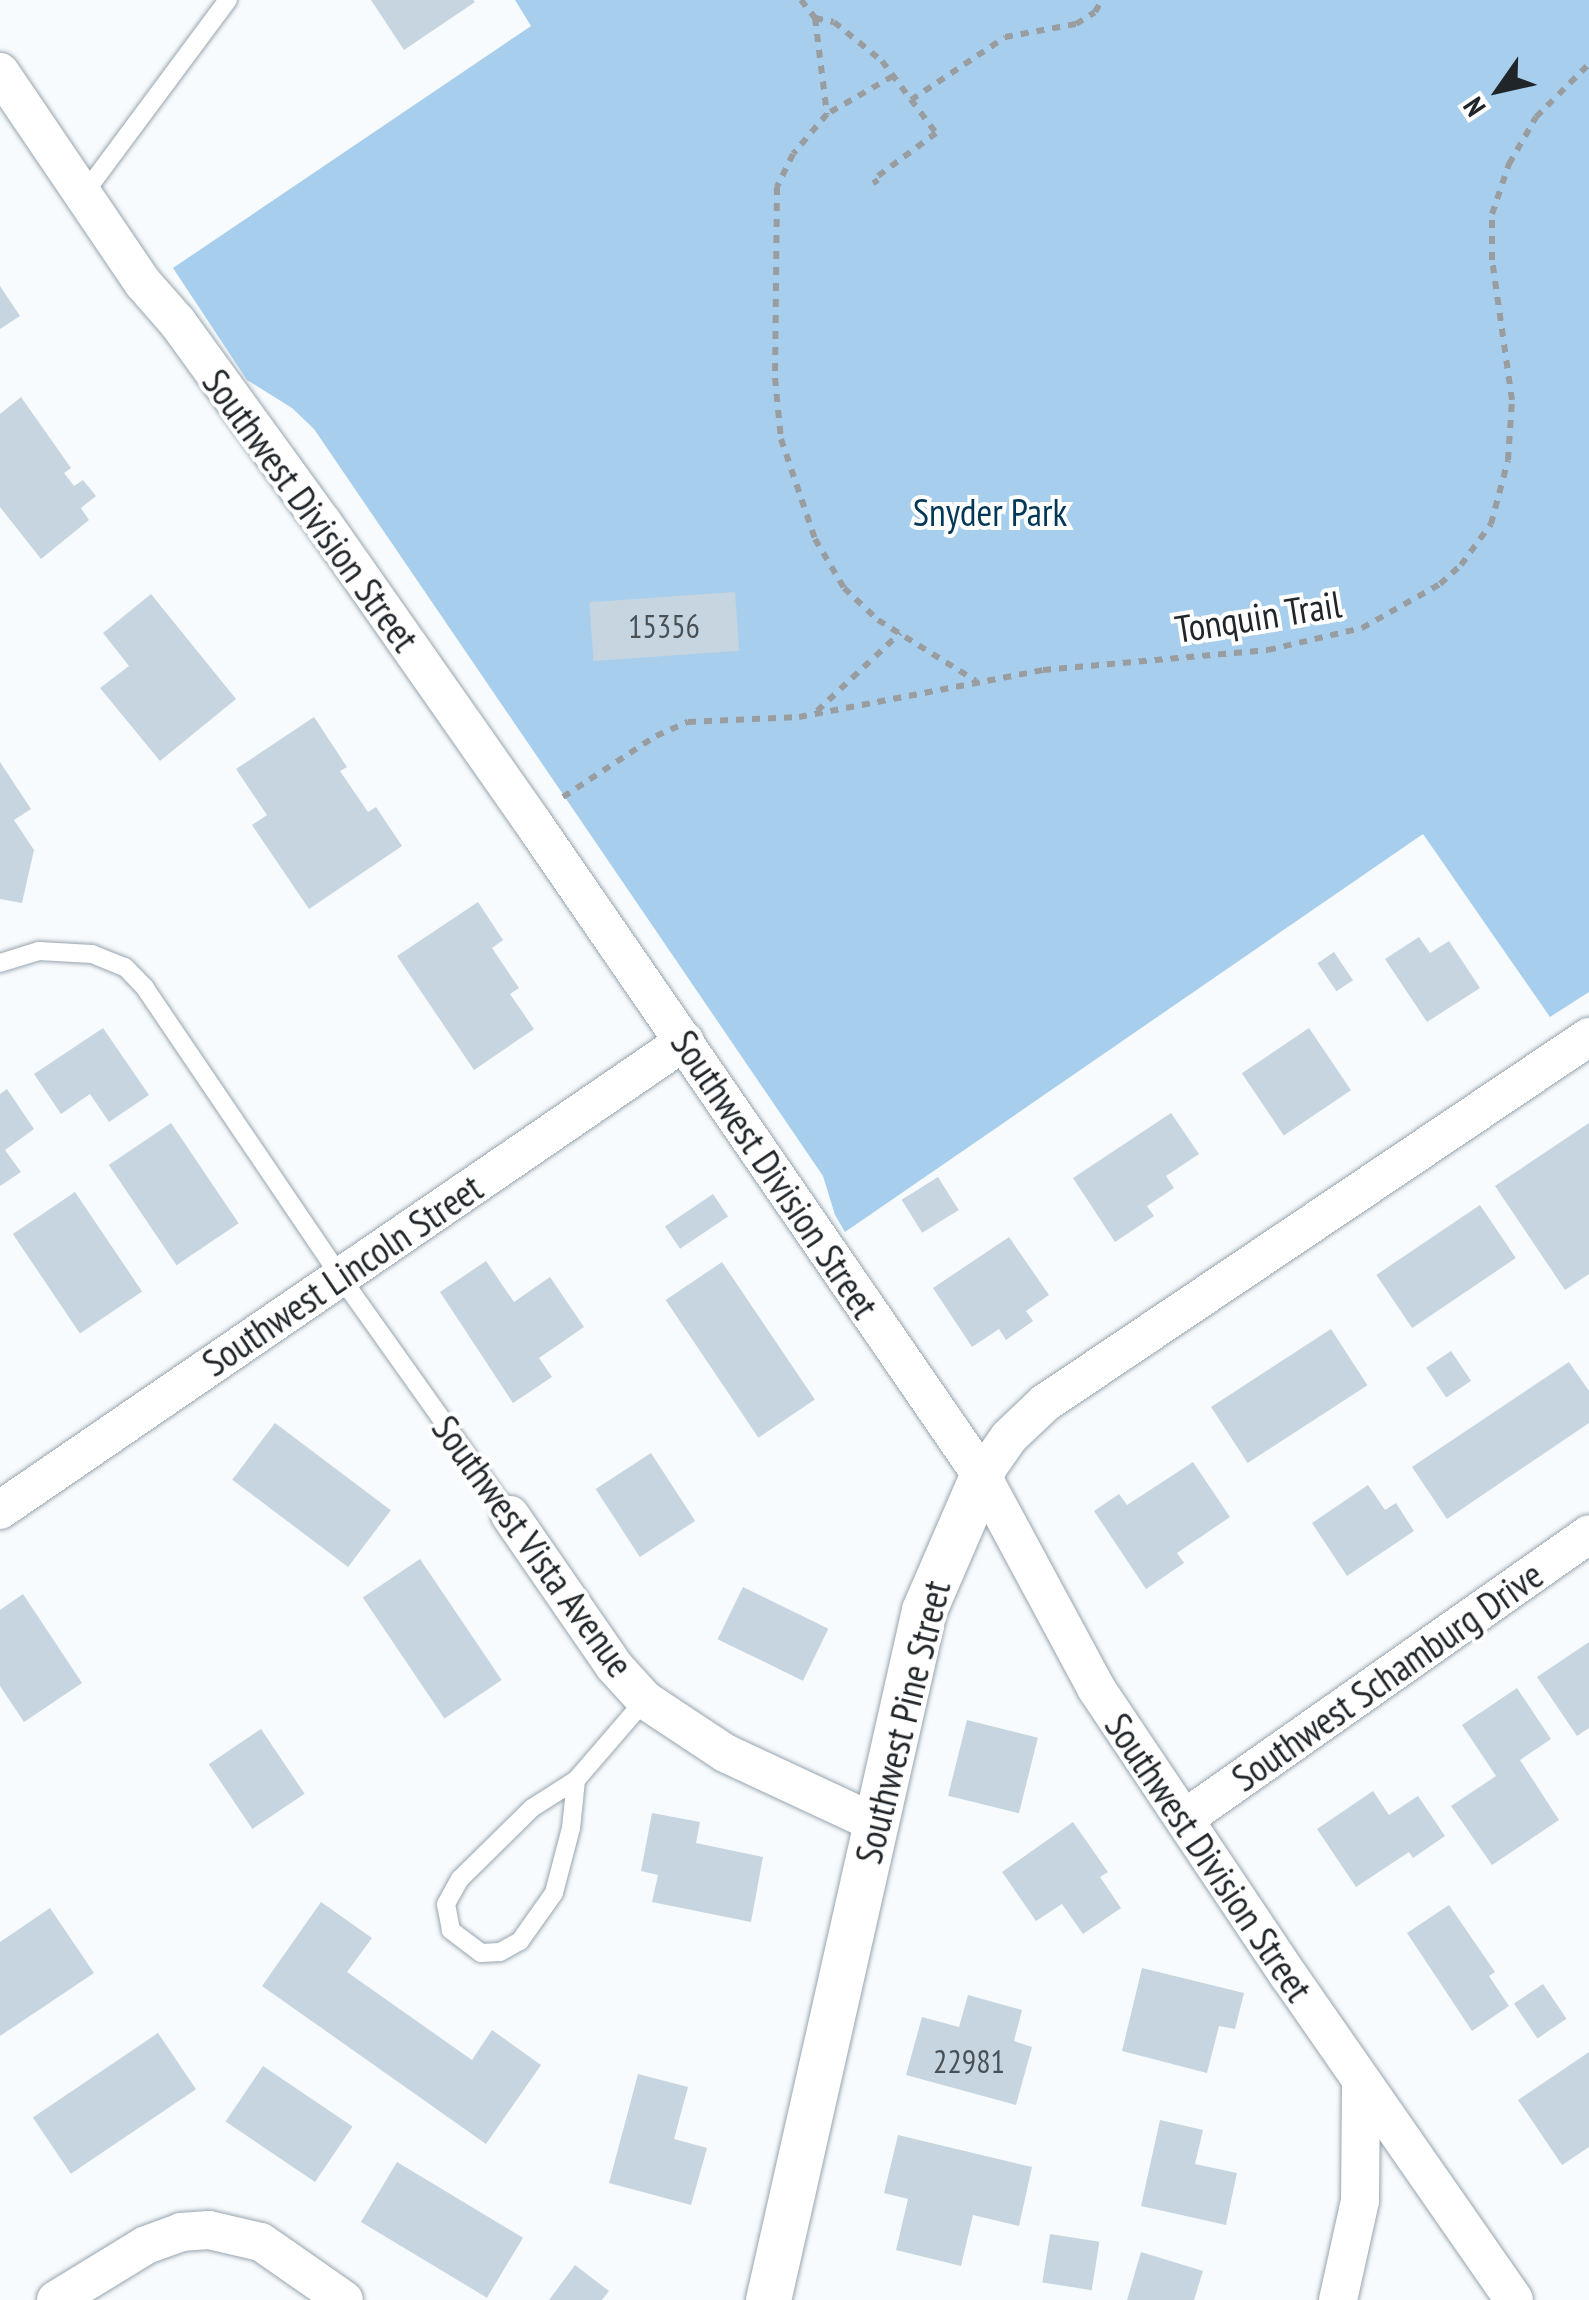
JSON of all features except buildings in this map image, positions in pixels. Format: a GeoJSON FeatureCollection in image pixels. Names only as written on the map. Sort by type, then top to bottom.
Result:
{"type":"FeatureCollection","features":[{"type":"Feature","properties":{"kind":"street","name":"Southwest Division Street"},"geometry":{"type":"LineString","coordinates":[[0,72],[143,283],[178,323],[323,523],[531,820],[982,1476],[1096,1688],[1514,2300]]}},
{"type":"Feature","properties":{"kind":"street","name":"Southwest Pine Street"},"geometry":{"type":"LineString","coordinates":[[768,2300],[924,1610],[982,1476],[1008,1438],[1045,1403],[1589,1036]]}},
{"type":"Feature","properties":{"kind":"street","name":"Southwest Lincoln Street"},"geometry":{"type":"LineString","coordinates":[[0,1510],[685,1041]]}},
{"type":"Feature","properties":{"kind":"street","name":"Southwest Vista Avenue"},"geometry":{"type":"LineString","coordinates":[[510,1515],[614,1666],[644,1700],[725,1753],[875,1823]]}},
{"type":"Feature","properties":{"kind":"street","name":"Southwest Schamburg Drive"},"geometry":{"type":"LineString","coordinates":[[1184,1818],[1589,1534]]}},
{"type":"Feature","properties":{"kind":"street"},"geometry":{"type":"LineString","coordinates":[[1338,2300],[1360,2201],[1361,2081]]}},
{"type":"Feature","properties":{"kind":"street"},"geometry":{"type":"LineString","coordinates":[[56,2300],[146,2245],[181,2232],[210,2230],[262,2242],[344,2300]]}},
{"type":"Feature","properties":{"kind":"lane"},"geometry":{"type":"LineString","coordinates":[[83,196],[228,0]]}},
{"type":"Feature","properties":{"kind":"lane","name":"Southwest Vista Avenue"},"geometry":{"type":"LineString","coordinates":[[0,964],[39,951],[92,954],[125,967],[145,988],[340,1276],[510,1515]]}},
{"type":"Feature","properties":{"kind":"lane"},"geometry":{"type":"LineString","coordinates":[[576,1780],[571,1828],[554,1893],[520,1941],[500,1952],[481,1953],[451,1930],[446,1904],[460,1879],[532,1808],[576,1780],[644,1700]]}},
{"type":"Feature","properties":{"kind":"path"},"geometry":{"type":"LineString","coordinates":[[801,0],[814,18],[827,114]]}},
{"type":"Feature","properties":{"kind":"path"},"geometry":{"type":"LineString","coordinates":[[911,100],[1005,37],[1076,24],[1095,12],[1102,0]]}},
{"type":"Feature","properties":{"kind":"path"},"geometry":{"type":"LineString","coordinates":[[814,18],[834,22],[882,61],[936,133],[874,179],[878,184]]}},
{"type":"Feature","properties":{"kind":"path","name":"Tonquin Trail"},"geometry":{"type":"LineString","coordinates":[[531,820],[672,727],[688,722],[815,714],[977,682],[1098,664],[1268,650],[1336,636],[1396,612],[1461,566],[1496,510],[1511,428],[1510,384],[1492,260],[1492,214],[1509,164],[1536,117],[1589,64]]}},
{"type":"Feature","properties":{"kind":"path"},"geometry":{"type":"LineString","coordinates":[[893,76],[827,114],[783,169],[774,200],[774,378],[781,439],[805,515],[827,564],[859,604],[977,682]]}},
{"type":"Feature","properties":{"kind":"path"},"geometry":{"type":"LineString","coordinates":[[815,714],[900,634]]}},
{"type":"Feature","properties":{"kind":"green space","name":"Snyder Park"},"geometry":{"type":"Polygon","coordinates":[[[515,0],[1589,0],[1589,992],[1550,1017],[1423,834],[845,1232],[835,1215],[823,1176],[314,429],[292,408],[247,380],[173,268],[531,26],[515,0]]]}}]}
